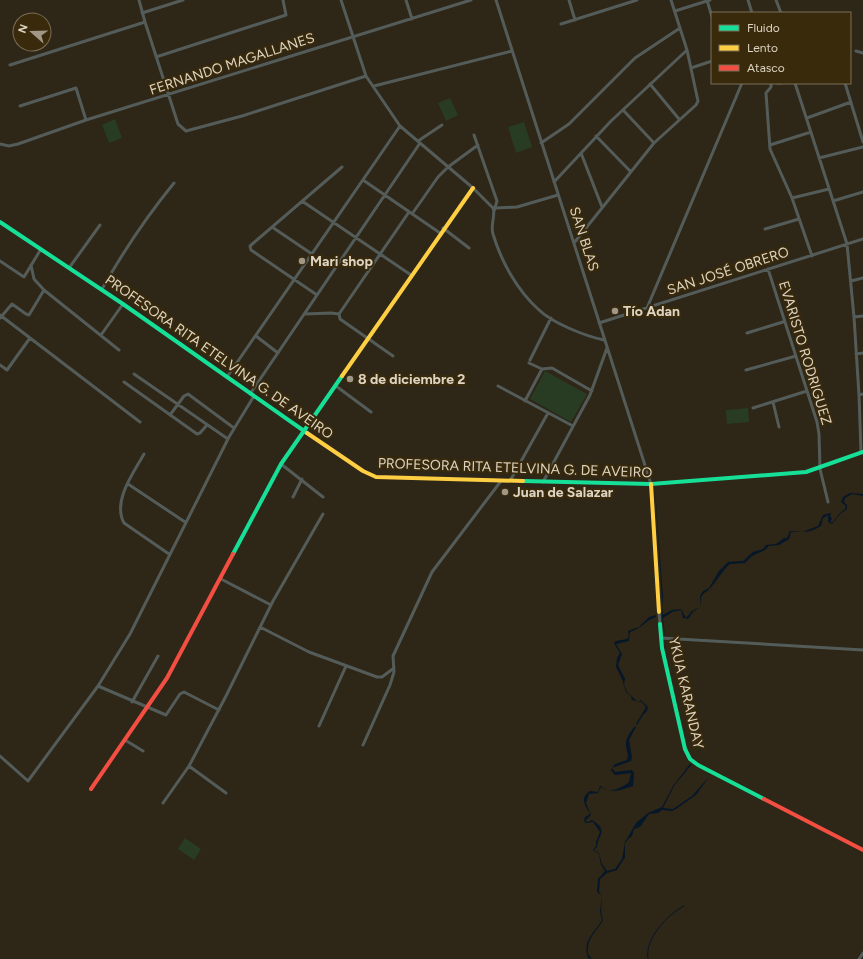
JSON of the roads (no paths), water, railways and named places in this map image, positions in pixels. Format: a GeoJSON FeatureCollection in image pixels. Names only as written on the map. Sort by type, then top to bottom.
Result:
{"type":"FeatureCollection","features":[{"type":"Feature","properties":{"kind":"street"},"geometry":{"type":"LineString","coordinates":[[139,0],[178,124],[186,131],[257,112],[366,76]]}},
{"type":"Feature","properties":{"kind":"street"},"geometry":{"type":"LineString","coordinates":[[142,13],[183,0]]}},
{"type":"Feature","properties":{"kind":"street"},"geometry":{"type":"LineString","coordinates":[[156,57],[286,15],[283,0]]}},
{"type":"Feature","properties":{"kind":"street"},"geometry":{"type":"LineString","coordinates":[[341,0],[366,76],[400,126],[473,188],[495,209]]}},
{"type":"Feature","properties":{"kind":"street"},"geometry":{"type":"LineString","coordinates":[[406,0],[412,19]]}},
{"type":"Feature","properties":{"kind":"street","name":"FERNANDO MAGALLANES"},"geometry":{"type":"LineString","coordinates":[[0,144],[9,146],[18,144],[86,120],[471,0]]}},
{"type":"Feature","properties":{"kind":"street","name":"SAN BLAS"},"geometry":{"type":"LineString","coordinates":[[496,0],[651,484]]}},
{"type":"Feature","properties":{"kind":"street"},"geometry":{"type":"LineString","coordinates":[[569,0],[575,20]]}},
{"type":"Feature","properties":{"kind":"street"},"geometry":{"type":"LineString","coordinates":[[619,0],[620,5]]}},
{"type":"Feature","properties":{"kind":"street"},"geometry":{"type":"LineString","coordinates":[[561,24],[637,0]]}},
{"type":"Feature","properties":{"kind":"street"},"geometry":{"type":"LineString","coordinates":[[574,243],[630,171],[654,143],[696,105],[698,101],[687,50],[671,0]]}},
{"type":"Feature","properties":{"kind":"street"},"geometry":{"type":"LineString","coordinates":[[675,11],[708,0],[711,13]]}},
{"type":"Feature","properties":{"kind":"street"},"geometry":{"type":"LineString","coordinates":[[748,0],[752,12]]}},
{"type":"Feature","properties":{"kind":"street"},"geometry":{"type":"LineString","coordinates":[[776,0],[781,12]]}},
{"type":"Feature","properties":{"kind":"street"},"geometry":{"type":"LineString","coordinates":[[10,65],[145,22]]}},
{"type":"Feature","properties":{"kind":"street"},"geometry":{"type":"LineString","coordinates":[[541,143],[569,124],[635,58],[680,28]]}},
{"type":"Feature","properties":{"kind":"street"},"geometry":{"type":"LineString","coordinates":[[554,182],[596,136],[687,50]]}},
{"type":"Feature","properties":{"kind":"street"},"geometry":{"type":"LineString","coordinates":[[374,86],[512,51]]}},
{"type":"Feature","properties":{"kind":"street"},"geometry":{"type":"LineString","coordinates":[[856,51],[863,53]]}},
{"type":"Feature","properties":{"kind":"street"},"geometry":{"type":"LineString","coordinates":[[691,68],[711,62]]}},
{"type":"Feature","properties":{"kind":"street"},"geometry":{"type":"LineString","coordinates":[[650,84],[679,119]]}},
{"type":"Feature","properties":{"kind":"street"},"geometry":{"type":"LineString","coordinates":[[647,308],[742,84]]}},
{"type":"Feature","properties":{"kind":"street"},"geometry":{"type":"LineString","coordinates":[[771,84],[771,87],[766,94],[770,145],[792,198],[812,256]]}},
{"type":"Feature","properties":{"kind":"street"},"geometry":{"type":"LineString","coordinates":[[795,84],[847,244],[856,354],[861,394],[862,452]]}},
{"type":"Feature","properties":{"kind":"street"},"geometry":{"type":"LineString","coordinates":[[845,84],[863,142]]}},
{"type":"Feature","properties":{"kind":"street"},"geometry":{"type":"LineString","coordinates":[[20,106],[75,88],[86,120]]}},
{"type":"Feature","properties":{"kind":"street"},"geometry":{"type":"LineString","coordinates":[[807,118],[851,102]]}},
{"type":"Feature","properties":{"kind":"street"},"geometry":{"type":"LineString","coordinates":[[623,110],[654,143]]}},
{"type":"Feature","properties":{"kind":"street"},"geometry":{"type":"LineString","coordinates":[[0,756],[28,781],[98,686],[130,634],[185,522],[252,395],[278,353],[385,196],[419,142],[442,125]]}},
{"type":"Feature","properties":{"kind":"street"},"geometry":{"type":"LineString","coordinates":[[227,377],[400,126]]}},
{"type":"Feature","properties":{"kind":"street"},"geometry":{"type":"LineString","coordinates":[[770,145],[811,132]]}},
{"type":"Feature","properties":{"kind":"street"},"geometry":{"type":"LineString","coordinates":[[474,135],[497,201],[492,229],[502,260],[538,310],[551,318],[591,337],[604,340]]}},
{"type":"Feature","properties":{"kind":"street"},"geometry":{"type":"LineString","coordinates":[[596,136],[630,171]]}},
{"type":"Feature","properties":{"kind":"street"},"geometry":{"type":"LineString","coordinates":[[339,314],[380,254],[438,177],[448,167],[478,145]]}},
{"type":"Feature","properties":{"kind":"street"},"geometry":{"type":"LineString","coordinates":[[819,158],[863,147]]}},
{"type":"Feature","properties":{"kind":"street"},"geometry":{"type":"LineString","coordinates":[[581,153],[602,207]]}},
{"type":"Feature","properties":{"kind":"street"},"geometry":{"type":"LineString","coordinates":[[317,295],[250,248],[272,227],[342,167]]}},
{"type":"Feature","properties":{"kind":"street"},"geometry":{"type":"LineString","coordinates":[[363,180],[440,233]]}},
{"type":"Feature","properties":{"kind":"street"},"geometry":{"type":"LineString","coordinates":[[102,289],[115,266],[148,216],[174,183]]}},
{"type":"Feature","properties":{"kind":"street"},"geometry":{"type":"LineString","coordinates":[[91,789],[148,708],[167,678],[281,464],[336,386],[443,228],[473,188]]}},
{"type":"Feature","properties":{"kind":"street"},"geometry":{"type":"LineString","coordinates":[[792,198],[829,189]]}},
{"type":"Feature","properties":{"kind":"street"},"geometry":{"type":"LineString","coordinates":[[833,201],[863,192]]}},
{"type":"Feature","properties":{"kind":"street"},"geometry":{"type":"LineString","coordinates":[[495,209],[517,207],[558,194]]}},
{"type":"Feature","properties":{"kind":"street"},"geometry":{"type":"LineString","coordinates":[[302,201],[411,275]]}},
{"type":"Feature","properties":{"kind":"street"},"geometry":{"type":"LineString","coordinates":[[765,229],[799,219]]}},
{"type":"Feature","properties":{"kind":"street","name":"PROFESORA RITA ETELVINA G. DE AVEIRO"},"geometry":{"type":"LineString","coordinates":[[0,222],[102,289],[363,471],[381,478],[651,484],[806,472],[820,469],[842,458],[862,452]]}},
{"type":"Feature","properties":{"kind":"street"},"geometry":{"type":"LineString","coordinates":[[69,268],[100,225]]}},
{"type":"Feature","properties":{"kind":"street"},"geometry":{"type":"LineString","coordinates":[[272,227],[312,254]]}},
{"type":"Feature","properties":{"kind":"street"},"geometry":{"type":"LineString","coordinates":[[443,228],[469,248]]}},
{"type":"Feature","properties":{"kind":"street","name":"SAN JOSÉ OBRERO"},"geometry":{"type":"LineString","coordinates":[[599,323],[863,239]]}},
{"type":"Feature","properties":{"kind":"street"},"geometry":{"type":"LineString","coordinates":[[0,261],[24,277],[41,249]]}},
{"type":"Feature","properties":{"kind":"street"},"geometry":{"type":"LineString","coordinates":[[31,265],[34,279],[44,290],[119,350]]}},
{"type":"Feature","properties":{"kind":"street","name":"EVARISTO RODRIGUEZ"},"geometry":{"type":"LineString","coordinates":[[768,269],[807,391],[819,434],[820,469],[828,502]]}},
{"type":"Feature","properties":{"kind":"street"},"geometry":{"type":"LineString","coordinates":[[851,281],[863,278]]}},
{"type":"Feature","properties":{"kind":"street"},"geometry":{"type":"LineString","coordinates":[[44,290],[30,314],[26,314],[12,304],[1,316],[140,422]]}},
{"type":"Feature","properties":{"kind":"street"},"geometry":{"type":"LineString","coordinates":[[101,335],[123,304]]}},
{"type":"Feature","properties":{"kind":"street"},"geometry":{"type":"LineString","coordinates":[[305,314],[339,314]]}},
{"type":"Feature","properties":{"kind":"street"},"geometry":{"type":"LineString","coordinates":[[339,314],[340,319],[392,356]]}},
{"type":"Feature","properties":{"kind":"street"},"geometry":{"type":"LineString","coordinates":[[854,317],[863,316]]}},
{"type":"Feature","properties":{"kind":"street"},"geometry":{"type":"LineString","coordinates":[[551,318],[529,362],[542,369],[552,368],[592,391]]}},
{"type":"Feature","properties":{"kind":"street"},"geometry":{"type":"LineString","coordinates":[[747,333],[784,322]]}},
{"type":"Feature","properties":{"kind":"street"},"geometry":{"type":"LineString","coordinates":[[256,336],[278,353]]}},
{"type":"Feature","properties":{"kind":"street"},"geometry":{"type":"LineString","coordinates":[[0,365],[7,370],[30,338]]}},
{"type":"Feature","properties":{"kind":"street"},"geometry":{"type":"LineString","coordinates":[[543,482],[592,391],[607,348]]}},
{"type":"Feature","properties":{"kind":"street"},"geometry":{"type":"LineString","coordinates":[[856,354],[863,353]]}},
{"type":"Feature","properties":{"kind":"street"},"geometry":{"type":"LineString","coordinates":[[746,370],[796,356]]}},
{"type":"Feature","properties":{"kind":"street"},"geometry":{"type":"LineString","coordinates":[[525,401],[542,369]]}},
{"type":"Feature","properties":{"kind":"street"},"geometry":{"type":"LineString","coordinates":[[134,374],[228,439]]}},
{"type":"Feature","properties":{"kind":"street"},"geometry":{"type":"LineString","coordinates":[[124,382],[197,434],[200,433],[207,425]]}},
{"type":"Feature","properties":{"kind":"street"},"geometry":{"type":"LineString","coordinates":[[336,386],[371,412]]}},
{"type":"Feature","properties":{"kind":"street"},"geometry":{"type":"LineString","coordinates":[[498,386],[573,426]]}},
{"type":"Feature","properties":{"kind":"street"},"geometry":{"type":"LineString","coordinates":[[753,408],[807,391]]}},
{"type":"Feature","properties":{"kind":"street"},"geometry":{"type":"LineString","coordinates":[[170,415],[188,394],[234,428]]}},
{"type":"Feature","properties":{"kind":"street"},"geometry":{"type":"LineString","coordinates":[[773,402],[779,427]]}},
{"type":"Feature","properties":{"kind":"street"},"geometry":{"type":"LineString","coordinates":[[510,482],[548,413]]}},
{"type":"Feature","properties":{"kind":"street"},"geometry":{"type":"LineString","coordinates":[[144,454],[122,496],[121,513],[124,523],[169,554]]}},
{"type":"Feature","properties":{"kind":"street"},"geometry":{"type":"LineString","coordinates":[[281,464],[323,497]]}},
{"type":"Feature","properties":{"kind":"street"},"geometry":{"type":"LineString","coordinates":[[293,497],[302,479]]}},
{"type":"Feature","properties":{"kind":"street"},"geometry":{"type":"LineString","coordinates":[[363,746],[390,685],[394,668],[393,656],[432,572],[501,481]]}},
{"type":"Feature","properties":{"kind":"street"},"geometry":{"type":"LineString","coordinates":[[128,484],[185,522]]}},
{"type":"Feature","properties":{"kind":"street","name":"YKUA KARANDAY"},"geometry":{"type":"LineString","coordinates":[[651,484],[661,638],[685,749],[690,759],[698,765],[863,850]]}},
{"type":"Feature","properties":{"kind":"street"},"geometry":{"type":"LineString","coordinates":[[163,803],[189,766],[219,710],[271,605],[323,514]]}},
{"type":"Feature","properties":{"kind":"street"},"geometry":{"type":"LineString","coordinates":[[221,579],[271,605]]}},
{"type":"Feature","properties":{"kind":"street"},"geometry":{"type":"LineString","coordinates":[[260,627],[309,652],[377,677],[382,677],[394,668]]}},
{"type":"Feature","properties":{"kind":"street"},"geometry":{"type":"LineString","coordinates":[[661,638],[863,650]]}},
{"type":"Feature","properties":{"kind":"street"},"geometry":{"type":"LineString","coordinates":[[132,702],[158,656]]}},
{"type":"Feature","properties":{"kind":"street"},"geometry":{"type":"LineString","coordinates":[[319,726],[346,666]]}},
{"type":"Feature","properties":{"kind":"street"},"geometry":{"type":"LineString","coordinates":[[98,686],[166,716],[180,694],[184,692],[219,710]]}},
{"type":"Feature","properties":{"kind":"street"},"geometry":{"type":"LineString","coordinates":[[126,740],[143,751]]}},
{"type":"Feature","properties":{"kind":"street"},"geometry":{"type":"LineString","coordinates":[[189,766],[226,793]]}},
{"type":"Feature","properties":{"kind":"street"},"geometry":{"type":"LineString","coordinates":[[859,959],[863,953]]}},
{"type":"Feature","properties":{"kind":"water"},"geometry":{"type":"Polygon","coordinates":[[[655,488],[663,598],[662,607],[655,488]]]}},
{"type":"Feature","properties":{"kind":"water"},"geometry":{"type":"Polygon","coordinates":[[[850,493],[863,494],[863,496],[852,494],[845,498],[844,502],[847,505],[847,509],[840,514],[832,524],[828,522],[828,515],[823,518],[821,526],[810,531],[802,532],[818,526],[823,515],[831,513],[830,516],[832,519],[830,522],[832,523],[839,514],[845,509],[846,506],[841,502],[843,497],[850,493]]]}},
{"type":"Feature","properties":{"kind":"water"},"geometry":{"type":"Polygon","coordinates":[[[790,531],[802,532],[791,532],[789,539],[779,545],[769,546],[765,550],[752,556],[745,563],[730,564],[711,588],[701,597],[700,607],[700,596],[703,591],[709,588],[719,571],[728,562],[743,561],[753,552],[763,549],[766,545],[776,544],[784,538],[787,538],[790,531]]]}},
{"type":"Feature","properties":{"kind":"water"},"geometry":{"type":"Polygon","coordinates":[[[662,607],[663,615],[672,610],[681,609],[686,618],[692,611],[700,607],[693,612],[688,619],[683,618],[681,610],[672,612],[663,618],[665,637],[662,616],[662,607]]]}},
{"type":"Feature","properties":{"kind":"water"},"geometry":{"type":"Polygon","coordinates":[[[656,615],[656,617],[649,620],[637,629],[630,632],[629,641],[616,644],[622,654],[618,665],[625,679],[624,684],[627,692],[637,701],[632,700],[631,696],[626,692],[616,667],[617,658],[620,653],[614,643],[616,641],[627,639],[629,636],[628,631],[639,627],[649,617],[656,615]]]}},
{"type":"Feature","properties":{"kind":"water"},"geometry":{"type":"Polygon","coordinates":[[[641,700],[648,707],[647,711],[637,725],[636,724],[646,707],[639,701],[641,700]]]}},
{"type":"Feature","properties":{"kind":"water"},"geometry":{"type":"Polygon","coordinates":[[[635,726],[636,727],[629,740],[632,757],[631,761],[612,768],[615,764],[627,760],[628,755],[626,743],[635,726]]]}},
{"type":"Feature","properties":{"kind":"water"},"geometry":{"type":"Polygon","coordinates":[[[690,764],[692,764],[674,786],[663,808],[673,809],[692,796],[709,777],[696,795],[676,809],[672,811],[662,810],[658,813],[649,814],[640,827],[634,829],[632,836],[625,844],[625,857],[617,870],[607,873],[600,879],[599,892],[602,896],[597,892],[598,879],[605,871],[601,865],[599,854],[593,850],[596,846],[600,832],[593,822],[586,823],[584,821],[585,817],[590,814],[584,803],[586,794],[590,791],[598,792],[600,786],[605,789],[601,787],[598,793],[589,794],[586,803],[591,815],[585,821],[588,822],[592,820],[600,827],[601,834],[597,847],[594,850],[599,853],[602,864],[607,871],[615,869],[622,859],[625,842],[636,823],[648,813],[662,807],[673,786],[690,764]]]}},
{"type":"Feature","properties":{"kind":"water"},"geometry":{"type":"Polygon","coordinates":[[[612,768],[615,772],[632,770],[634,773],[633,786],[613,791],[609,790],[614,790],[629,782],[631,773],[615,775],[611,770],[612,768]]]}},
{"type":"Feature","properties":{"kind":"water"},"geometry":{"type":"Polygon","coordinates":[[[602,896],[601,912],[603,920],[592,935],[588,948],[588,954],[592,959],[588,958],[587,946],[590,937],[602,920],[600,912],[602,896]]]}},
{"type":"Feature","properties":{"kind":"waterway"},"geometry":{"type":"LineString","coordinates":[[684,802],[690,798]]}},
{"type":"Feature","properties":{"kind":"waterway"},"geometry":{"type":"LineString","coordinates":[[648,959],[650,943],[658,928],[671,915],[684,906]]}},
{"type":"Feature","properties":{"kind":"place","name":"Mari shop"},"geometry":{"type":"Point","coordinates":[302,261]}},
{"type":"Feature","properties":{"kind":"place","name":"Tío Adan"},"geometry":{"type":"Point","coordinates":[615,311]}},
{"type":"Feature","properties":{"kind":"place","name":"8 de diciembre 2"},"geometry":{"type":"Point","coordinates":[350,379]}},
{"type":"Feature","properties":{"kind":"place","name":"Juan de Salazar"},"geometry":{"type":"Point","coordinates":[505,492]}}]}
